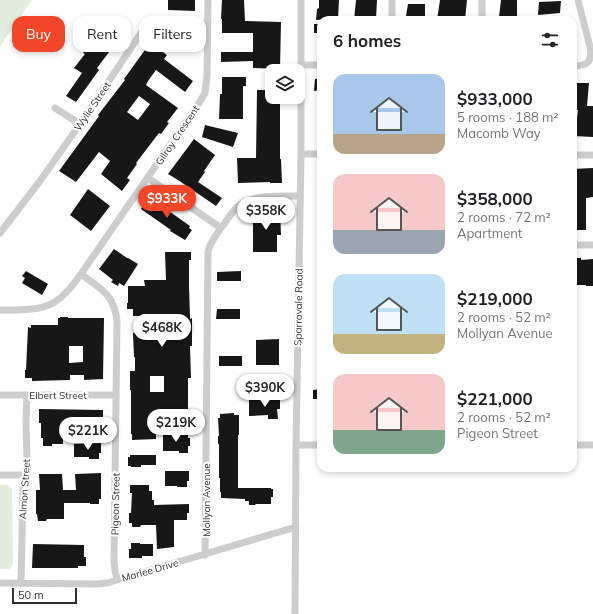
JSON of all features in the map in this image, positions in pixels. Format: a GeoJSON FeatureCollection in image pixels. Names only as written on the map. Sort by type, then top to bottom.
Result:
{"type":"FeatureCollection","features":[{"type":"Feature","properties":{"kind":"street","name":"Gilroy Crescent"},"geometry":{"type":"LineString","coordinates":[[0,310],[41,307],[52,303],[67,292],[148,178],[204,93],[207,76],[208,0]]}},
{"type":"Feature","properties":{"kind":"street","name":"Sparrovale Road"},"geometry":{"type":"LineString","coordinates":[[301,0],[301,64]]}},
{"type":"Feature","properties":{"kind":"street"},"geometry":{"type":"LineString","coordinates":[[392,0],[392,16]]}},
{"type":"Feature","properties":{"kind":"street"},"geometry":{"type":"LineString","coordinates":[[482,0],[482,16]]}},
{"type":"Feature","properties":{"kind":"street"},"geometry":{"type":"LineString","coordinates":[[577,66],[582,66],[589,62],[591,56],[578,0]]}},
{"type":"Feature","properties":{"kind":"street","name":"Wylie Street"},"geometry":{"type":"LineString","coordinates":[[0,233],[40,181],[141,33],[156,24],[208,23]]}},
{"type":"Feature","properties":{"kind":"street"},"geometry":{"type":"LineString","coordinates":[[305,65],[317,65]]}},
{"type":"Feature","properties":{"kind":"street","name":"Sparrovale Road"},"geometry":{"type":"LineString","coordinates":[[295,614],[301,104]]}},
{"type":"Feature","properties":{"kind":"street"},"geometry":{"type":"LineString","coordinates":[[55,108],[80,124]]}},
{"type":"Feature","properties":{"kind":"street"},"geometry":{"type":"LineString","coordinates":[[301,154],[317,154]]}},
{"type":"Feature","properties":{"kind":"street"},"geometry":{"type":"LineString","coordinates":[[577,155],[593,156]]}},
{"type":"Feature","properties":{"kind":"street"},"geometry":{"type":"LineString","coordinates":[[148,178],[221,228]]}},
{"type":"Feature","properties":{"kind":"street","name":"Mollyan Avenue"},"geometry":{"type":"LineString","coordinates":[[205,555],[208,249],[221,228],[235,210],[248,200],[260,197],[300,196]]}},
{"type":"Feature","properties":{"kind":"street"},"geometry":{"type":"LineString","coordinates":[[577,245],[593,245]]}},
{"type":"Feature","properties":{"kind":"street","name":"Pigeon Street"},"geometry":{"type":"LineString","coordinates":[[81,274],[106,293],[116,310],[114,560],[117,580]]}},
{"type":"Feature","properties":{"kind":"street","name":"Elbert Street"},"geometry":{"type":"LineString","coordinates":[[0,395],[116,395]]}},
{"type":"Feature","properties":{"kind":"street","name":"Almon Street"},"geometry":{"type":"LineString","coordinates":[[20,583],[23,489],[27,462],[27,395]]}},
{"type":"Feature","properties":{"kind":"street"},"geometry":{"type":"LineString","coordinates":[[296,445],[317,445]]}},
{"type":"Feature","properties":{"kind":"street"},"geometry":{"type":"LineString","coordinates":[[577,445],[593,445]]}},
{"type":"Feature","properties":{"kind":"street"},"geometry":{"type":"LineString","coordinates":[[0,475],[25,475]]}},
{"type":"Feature","properties":{"kind":"street","name":"Marlee Drive"},"geometry":{"type":"LineString","coordinates":[[0,583],[107,583],[296,527]]}},
{"type":"Feature","properties":{"kind":"green space"},"geometry":{"type":"Polygon","coordinates":[[[0,0],[32,0],[21,16],[12,16],[12,29],[0,46],[0,0]]]}},
{"type":"Feature","properties":{"kind":"green space"},"geometry":{"type":"Polygon","coordinates":[[[0,485],[8,485],[12,489],[13,564],[9,569],[0,569],[0,485]]]}},
{"type":"Feature","properties":{"kind":"building"},"geometry":{"type":"Polygon","coordinates":[[[168,0],[195,0],[195,11],[168,10],[168,0]]]}},
{"type":"Feature","properties":{"kind":"building"},"geometry":{"type":"Polygon","coordinates":[[[222,0],[244,0],[245,21],[281,22],[280,64],[265,64],[265,68],[253,68],[253,61],[221,62],[221,52],[253,52],[253,33],[222,33],[222,0]]]}},
{"type":"Feature","properties":{"kind":"building"},"geometry":{"type":"Polygon","coordinates":[[[319,0],[339,0],[338,16],[317,16],[316,20],[317,9],[319,8],[319,0]]]}},
{"type":"Feature","properties":{"kind":"building"},"geometry":{"type":"Polygon","coordinates":[[[356,0],[377,0],[376,16],[354,16],[356,0]]]}},
{"type":"Feature","properties":{"kind":"building"},"geometry":{"type":"Polygon","coordinates":[[[440,0],[467,0],[465,16],[438,16],[440,0]]]}},
{"type":"Feature","properties":{"kind":"building"},"geometry":{"type":"Polygon","coordinates":[[[501,0],[517,0],[517,16],[499,16],[501,0]]]}},
{"type":"Feature","properties":{"kind":"building"},"geometry":{"type":"Polygon","coordinates":[[[561,1],[560,13],[538,15],[539,2],[561,1]]]}},
{"type":"Feature","properties":{"kind":"building"},"geometry":{"type":"Polygon","coordinates":[[[408,4],[425,4],[425,16],[406,16],[408,4]]]}},
{"type":"Feature","properties":{"kind":"building"},"geometry":{"type":"Polygon","coordinates":[[[314,24],[317,24],[317,33],[314,33],[314,24]]]}},
{"type":"Feature","properties":{"kind":"building"},"geometry":{"type":"Polygon","coordinates":[[[109,52],[97,68],[99,70],[76,102],[66,96],[82,73],[74,68],[85,54],[83,53],[109,52]]]}},
{"type":"Feature","properties":{"kind":"building"},"geometry":{"type":"Polygon","coordinates":[[[144,52],[163,52],[167,55],[164,59],[193,81],[185,92],[156,70],[148,81],[146,85],[178,108],[167,122],[169,123],[161,134],[159,133],[136,163],[137,164],[127,178],[130,180],[122,191],[101,174],[110,161],[99,152],[76,182],[59,171],[99,116],[98,115],[125,80],[124,79],[144,52]],[[139,96],[127,112],[138,120],[150,104],[139,96]]]}},
{"type":"Feature","properties":{"kind":"building"},"geometry":{"type":"Polygon","coordinates":[[[222,77],[246,77],[246,86],[243,86],[243,119],[219,119],[220,94],[222,94],[222,77]]]}},
{"type":"Feature","properties":{"kind":"building"},"geometry":{"type":"Polygon","coordinates":[[[315,79],[317,79],[317,91],[314,91],[315,79]]]}},
{"type":"Feature","properties":{"kind":"building"},"geometry":{"type":"Polygon","coordinates":[[[577,83],[589,83],[587,106],[593,106],[593,137],[577,136],[577,83]]]}},
{"type":"Feature","properties":{"kind":"building"},"geometry":{"type":"Polygon","coordinates":[[[257,90],[265,90],[265,104],[280,104],[280,159],[282,183],[238,183],[237,158],[256,158],[257,90]]]}},
{"type":"Feature","properties":{"kind":"building"},"geometry":{"type":"Polygon","coordinates":[[[205,125],[238,133],[233,147],[202,137],[205,125]]]}},
{"type":"Feature","properties":{"kind":"building"},"geometry":{"type":"Polygon","coordinates":[[[194,139],[215,155],[198,182],[222,198],[216,206],[168,174],[194,139]]]}},
{"type":"Feature","properties":{"kind":"building"},"geometry":{"type":"Polygon","coordinates":[[[593,168],[593,197],[586,198],[586,230],[577,230],[577,169],[593,168]]]}},
{"type":"Feature","properties":{"kind":"building"},"geometry":{"type":"Polygon","coordinates":[[[88,189],[110,206],[91,231],[70,215],[88,189]]]}},
{"type":"Feature","properties":{"kind":"building"},"geometry":{"type":"Polygon","coordinates":[[[149,197],[190,226],[189,228],[192,230],[185,240],[170,231],[171,230],[141,209],[149,197]]]}},
{"type":"Feature","properties":{"kind":"building"},"geometry":{"type":"Polygon","coordinates":[[[269,210],[280,210],[281,235],[277,235],[277,252],[253,252],[253,212],[269,212],[269,210]]]}},
{"type":"Feature","properties":{"kind":"building"},"geometry":{"type":"Polygon","coordinates":[[[114,249],[138,264],[124,286],[119,283],[118,286],[111,282],[113,280],[99,269],[114,249]]]}},
{"type":"Feature","properties":{"kind":"building"},"geometry":{"type":"Polygon","coordinates":[[[165,252],[191,252],[191,260],[189,260],[189,286],[190,319],[192,318],[192,346],[190,346],[191,378],[188,378],[188,416],[156,416],[156,439],[132,440],[130,371],[135,371],[133,333],[163,333],[163,314],[142,314],[142,316],[133,316],[133,309],[127,309],[128,286],[145,286],[144,280],[166,280],[165,252]],[[150,376],[150,392],[164,392],[164,376],[150,376]]]}},
{"type":"Feature","properties":{"kind":"building"},"geometry":{"type":"Polygon","coordinates":[[[577,258],[581,258],[581,260],[593,259],[593,286],[577,285],[577,258]]]}},
{"type":"Feature","properties":{"kind":"building"},"geometry":{"type":"Polygon","coordinates":[[[26,271],[48,284],[42,295],[22,283],[25,278],[22,276],[26,271]]]}},
{"type":"Feature","properties":{"kind":"building"},"geometry":{"type":"Polygon","coordinates":[[[241,271],[241,281],[217,281],[217,272],[241,271]]]}},
{"type":"Feature","properties":{"kind":"building"},"geometry":{"type":"Polygon","coordinates":[[[217,309],[240,309],[240,319],[216,319],[217,309]]]}},
{"type":"Feature","properties":{"kind":"building"},"geometry":{"type":"Polygon","coordinates":[[[58,318],[104,318],[103,379],[84,380],[84,375],[70,375],[70,380],[32,381],[32,378],[25,378],[28,327],[31,328],[31,325],[58,325],[58,318]],[[69,346],[69,363],[83,362],[83,346],[69,346]]]}},
{"type":"Feature","properties":{"kind":"building"},"geometry":{"type":"Polygon","coordinates":[[[279,339],[279,365],[256,365],[256,340],[279,339]]]}},
{"type":"Feature","properties":{"kind":"building"},"geometry":{"type":"Polygon","coordinates":[[[219,356],[242,356],[242,366],[219,366],[219,356]]]}},
{"type":"Feature","properties":{"kind":"building"},"geometry":{"type":"Polygon","coordinates":[[[313,390],[317,390],[317,399],[313,399],[313,390]]]}},
{"type":"Feature","properties":{"kind":"building"},"geometry":{"type":"Polygon","coordinates":[[[249,400],[280,400],[280,409],[277,409],[278,419],[268,419],[268,415],[249,416],[249,400]]]}},
{"type":"Feature","properties":{"kind":"building"},"geometry":{"type":"Polygon","coordinates":[[[39,409],[103,410],[103,423],[63,423],[63,444],[43,446],[43,438],[41,438],[41,423],[39,423],[39,409]]]}},
{"type":"Feature","properties":{"kind":"building"},"geometry":{"type":"Polygon","coordinates":[[[234,413],[234,415],[239,415],[238,488],[271,488],[273,489],[273,497],[271,497],[271,504],[249,505],[249,501],[245,501],[245,499],[221,498],[219,478],[218,418],[220,418],[220,414],[234,413]]]}},
{"type":"Feature","properties":{"kind":"building"},"geometry":{"type":"Polygon","coordinates":[[[163,435],[188,435],[188,438],[190,438],[190,446],[188,446],[188,453],[179,453],[179,451],[163,451],[163,435]]]}},
{"type":"Feature","properties":{"kind":"building"},"geometry":{"type":"Polygon","coordinates":[[[101,443],[101,453],[99,453],[99,459],[74,457],[74,444],[101,443]]]}},
{"type":"Feature","properties":{"kind":"building"},"geometry":{"type":"Polygon","coordinates":[[[130,455],[156,455],[156,465],[141,465],[141,467],[128,466],[128,457],[130,457],[130,455]]]}},
{"type":"Feature","properties":{"kind":"building"},"geometry":{"type":"Polygon","coordinates":[[[165,471],[189,471],[189,481],[187,481],[187,487],[165,486],[165,471]]]}},
{"type":"Feature","properties":{"kind":"building"},"geometry":{"type":"Polygon","coordinates":[[[101,473],[101,499],[99,499],[99,504],[64,503],[64,519],[47,519],[46,521],[38,521],[36,514],[36,490],[40,490],[39,474],[62,474],[63,490],[76,490],[75,474],[101,473]]]}},
{"type":"Feature","properties":{"kind":"building"},"geometry":{"type":"Polygon","coordinates":[[[130,485],[149,485],[149,491],[152,491],[152,500],[154,500],[154,505],[189,504],[187,520],[174,520],[174,547],[157,549],[156,525],[141,525],[140,527],[132,527],[132,523],[129,523],[132,493],[130,493],[130,485]]]}},
{"type":"Feature","properties":{"kind":"building"},"geometry":{"type":"Polygon","coordinates":[[[131,543],[153,544],[153,556],[129,558],[131,543]]]}},
{"type":"Feature","properties":{"kind":"building"},"geometry":{"type":"Polygon","coordinates":[[[33,544],[84,545],[86,566],[78,566],[78,568],[32,568],[33,544]]]}}]}
